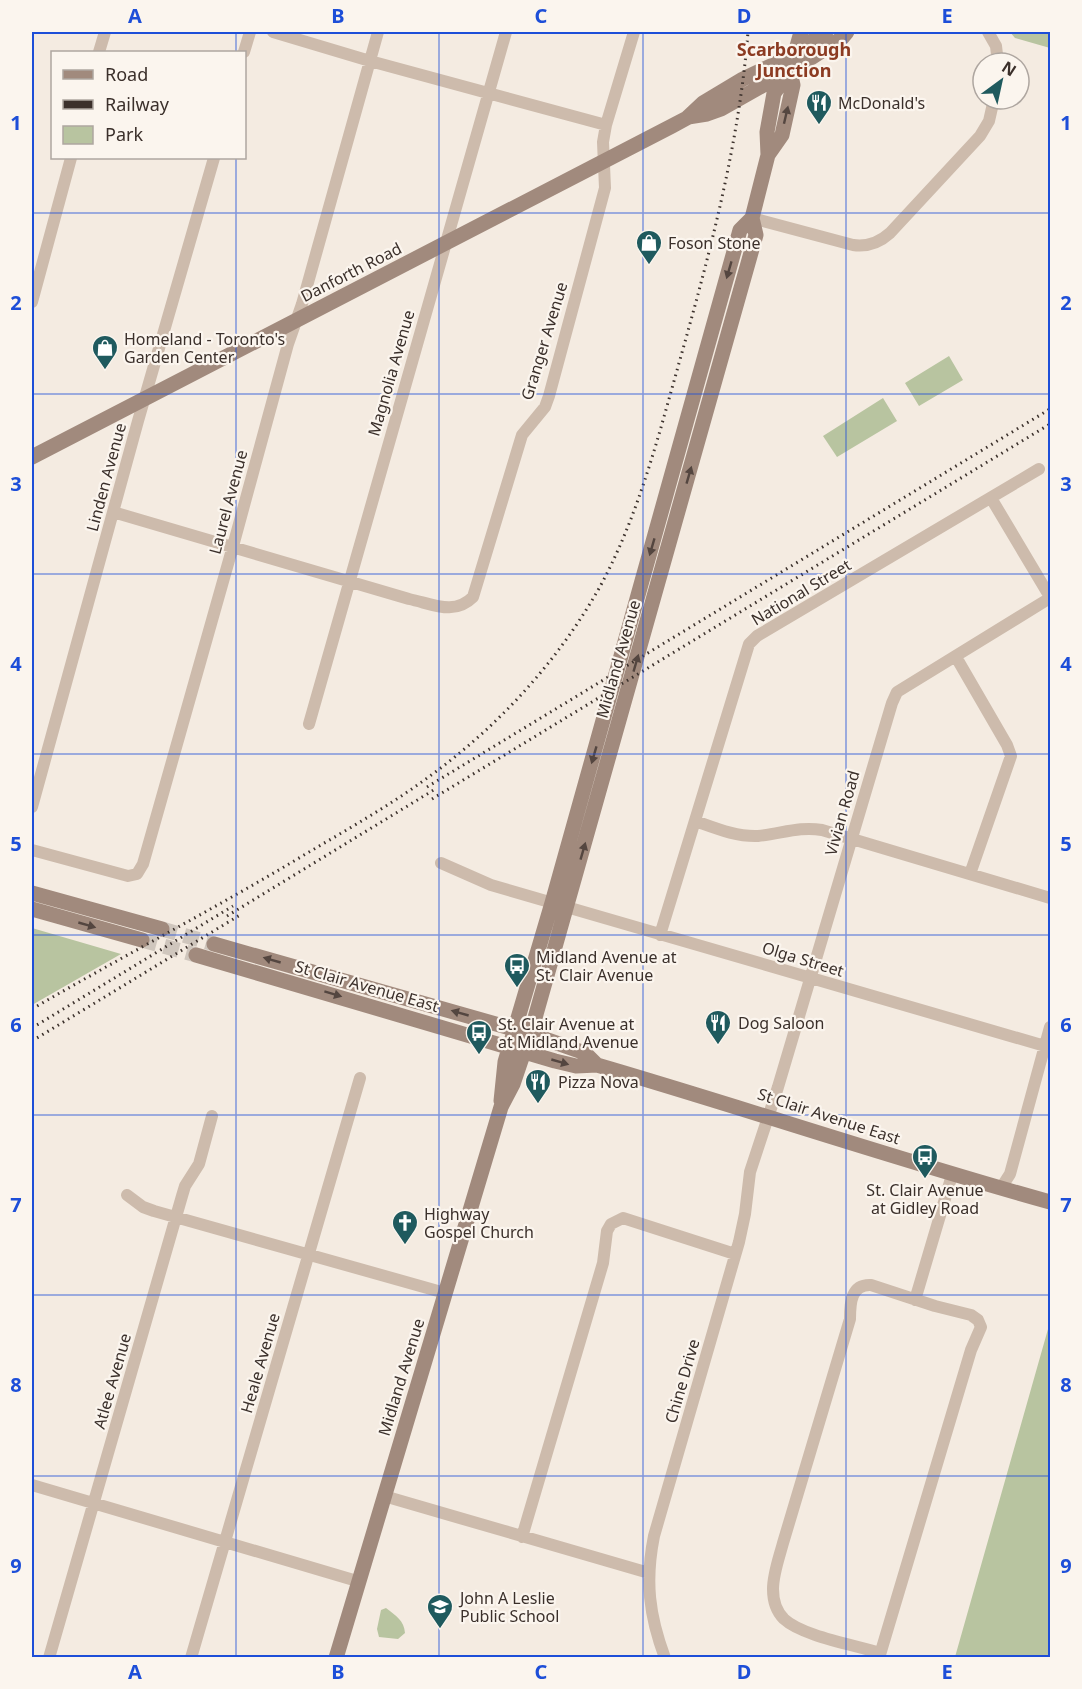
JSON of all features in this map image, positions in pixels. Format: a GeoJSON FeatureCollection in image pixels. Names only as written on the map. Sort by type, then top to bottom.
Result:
{"type":"FeatureCollection","features":[{"type":"Feature","properties":{"kind":"main road","name":"Midland Avenue"},"geometry":{"type":"LineString","coordinates":[[336,1658],[357,1581],[501,1107],[513,1084],[518,1049],[560,905],[740,230],[752,218],[768,155],[766,132],[774,93],[790,71],[801,32]]}},
{"type":"Feature","properties":{"kind":"main road","name":"Danforth Road"},"geometry":{"type":"LineString","coordinates":[[32,457],[687,118],[703,103],[826,32]]}},
{"type":"Feature","properties":{"kind":"main road","name":"Danforth Road"},"geometry":{"type":"LineString","coordinates":[[687,118],[721,109],[790,71],[842,38],[847,32]]}},
{"type":"Feature","properties":{"kind":"main road"},"geometry":{"type":"LineString","coordinates":[[32,893],[162,929]]}},
{"type":"Feature","properties":{"kind":"main road"},"geometry":{"type":"LineString","coordinates":[[32,909],[142,940]]}},
{"type":"Feature","properties":{"kind":"main road","name":"St Clair Avenue East"},"geometry":{"type":"LineString","coordinates":[[214,944],[523,1031],[585,1053],[597,1065]]}},
{"type":"Feature","properties":{"kind":"main road","name":"St Clair Avenue East"},"geometry":{"type":"LineString","coordinates":[[196,955],[576,1066],[597,1065],[769,1116],[952,1175],[1050,1202]]}},
{"type":"Feature","properties":{"kind":"street"},"geometry":{"type":"LineString","coordinates":[[99,51],[105,32]]}},
{"type":"Feature","properties":{"kind":"street"},"geometry":{"type":"LineString","coordinates":[[244,51],[250,32]]}},
{"type":"Feature","properties":{"kind":"street"},"geometry":{"type":"LineString","coordinates":[[273,32],[370,61],[606,125]]}},
{"type":"Feature","properties":{"kind":"street","name":"Laurel Avenue"},"geometry":{"type":"LineString","coordinates":[[32,850],[118,875],[135,876],[143,864],[288,344],[378,32]]}},
{"type":"Feature","properties":{"kind":"street","name":"Magnolia Avenue"},"geometry":{"type":"LineString","coordinates":[[309,724],[506,32]]}},
{"type":"Feature","properties":{"kind":"street","name":"Granger Avenue"},"geometry":{"type":"LineString","coordinates":[[113,513],[351,580],[409,599],[457,608],[473,597],[522,435],[545,407],[549,396],[605,188],[603,142],[606,125],[634,32]]}},
{"type":"Feature","properties":{"kind":"street"},"geometry":{"type":"LineString","coordinates":[[988,32],[996,51]]}},
{"type":"Feature","properties":{"kind":"street"},"geometry":{"type":"LineString","coordinates":[[752,218],[853,245],[867,245],[880,241],[981,136],[992,111]]}},
{"type":"Feature","properties":{"kind":"street"},"geometry":{"type":"LineString","coordinates":[[32,302],[71,159]]}},
{"type":"Feature","properties":{"kind":"street","name":"Linden Avenue"},"geometry":{"type":"LineString","coordinates":[[32,807],[214,159]]}},
{"type":"Feature","properties":{"kind":"street","name":"National Street"},"geometry":{"type":"LineString","coordinates":[[660,935],[749,644],[757,636],[1039,469]]}},
{"type":"Feature","properties":{"kind":"street"},"geometry":{"type":"LineString","coordinates":[[991,498],[1050,597]]}},
{"type":"Feature","properties":{"kind":"street","name":"Vivian Road"},"geometry":{"type":"LineString","coordinates":[[769,1116],[897,692],[1050,597]]}},
{"type":"Feature","properties":{"kind":"street"},"geometry":{"type":"LineString","coordinates":[[956,657],[1007,745],[1011,756],[970,874]]}},
{"type":"Feature","properties":{"kind":"street"},"geometry":{"type":"LineString","coordinates":[[695,821],[736,834],[757,836],[804,828],[822,830],[1050,898]]}},
{"type":"Feature","properties":{"kind":"street","name":"Olga Street"},"geometry":{"type":"LineString","coordinates":[[441,864],[491,885],[1045,1046]]}},
{"type":"Feature","properties":{"kind":"street"},"geometry":{"type":"LineString","coordinates":[[1001,1188],[1010,1174],[1050,1027]]}},
{"type":"Feature","properties":{"kind":"street","name":"Heale Avenue"},"geometry":{"type":"LineString","coordinates":[[191,1658],[360,1078]]}},
{"type":"Feature","properties":{"kind":"street","name":"Atlee Avenue"},"geometry":{"type":"LineString","coordinates":[[49,1658],[185,1186],[200,1164],[212,1116]]}},
{"type":"Feature","properties":{"kind":"street","name":"Chine Drive"},"geometry":{"type":"LineString","coordinates":[[665,1658],[650,1607],[650,1560],[660,1513],[743,1223],[750,1172],[769,1116]]}},
{"type":"Feature","properties":{"kind":"street"},"geometry":{"type":"LineString","coordinates":[[915,1300],[952,1175]]}},
{"type":"Feature","properties":{"kind":"street"},"geometry":{"type":"LineString","coordinates":[[127,1195],[143,1207],[445,1293]]}},
{"type":"Feature","properties":{"kind":"street"},"geometry":{"type":"LineString","coordinates":[[522,1537],[603,1263],[611,1224],[623,1218],[735,1254]]}},
{"type":"Feature","properties":{"kind":"street"},"geometry":{"type":"LineString","coordinates":[[862,1284],[971,1315],[978,1320],[981,1327],[971,1350],[880,1655],[810,1633],[785,1620],[774,1599],[774,1577],[849,1319],[850,1305],[856,1289],[862,1284]]}},
{"type":"Feature","properties":{"kind":"street"},"geometry":{"type":"LineString","coordinates":[[32,1485],[357,1581]]}},
{"type":"Feature","properties":{"kind":"street"},"geometry":{"type":"LineString","coordinates":[[384,1496],[649,1573]]}},
{"type":"Feature","properties":{"kind":"green space"},"geometry":{"type":"Polygon","coordinates":[[[1010,32],[1050,32],[1050,48],[1015,38],[1010,32]]]}},
{"type":"Feature","properties":{"kind":"green space"},"geometry":{"type":"Polygon","coordinates":[[[949,356],[963,380],[919,406],[905,383],[949,356]]]}},
{"type":"Feature","properties":{"kind":"green space"},"geometry":{"type":"Polygon","coordinates":[[[883,398],[897,421],[837,457],[823,436],[883,398]]]}},
{"type":"Feature","properties":{"kind":"green space"},"geometry":{"type":"Polygon","coordinates":[[[32,928],[121,954],[32,1005],[32,928]]]}},
{"type":"Feature","properties":{"kind":"green space"},"geometry":{"type":"Polygon","coordinates":[[[1050,1322],[1050,1657],[955,1657],[1050,1322]]]}},
{"type":"Feature","properties":{"kind":"green space"},"geometry":{"type":"Polygon","coordinates":[[[386,1608],[403,1625],[405,1633],[398,1639],[379,1637],[377,1629],[381,1610],[386,1608]]]}},
{"type":"Feature","properties":{"kind":"tunnel"},"geometry":{"type":"LineString","coordinates":[[162,929],[214,944]]}},
{"type":"Feature","properties":{"kind":"tunnel"},"geometry":{"type":"LineString","coordinates":[[142,940],[196,955]]}},
{"type":"Feature","properties":{"kind":"railway"},"geometry":{"type":"LineString","coordinates":[[32,1009],[275,872],[371,816],[416,786],[456,756],[504,713],[548,664],[602,583],[638,500],[703,276],[722,196],[738,114],[748,32]]}},
{"type":"Feature","properties":{"kind":"railway"},"geometry":{"type":"LineString","coordinates":[[427,787],[1050,409]]}},
{"type":"Feature","properties":{"kind":"railway"},"geometry":{"type":"LineString","coordinates":[[432,799],[1050,424]]}},
{"type":"Feature","properties":{"kind":"railway"},"geometry":{"type":"LineString","coordinates":[[227,916],[437,788]]}},
{"type":"Feature","properties":{"kind":"railway"},"geometry":{"type":"LineString","coordinates":[[32,1028],[233,906]]}},
{"type":"Feature","properties":{"kind":"railway"},"geometry":{"type":"LineString","coordinates":[[32,1041],[240,915]]}},
{"type":"Feature","properties":{"kind":"place","name":"McDonald's"},"geometry":{"type":"Point","coordinates":[819,126]}},
{"type":"Feature","properties":{"kind":"place","name":"Foson Stone"},"geometry":{"type":"Point","coordinates":[649,266]}},
{"type":"Feature","properties":{"kind":"place","name":"Homeland - Toronto's Garden Center"},"geometry":{"type":"Point","coordinates":[105,371]}},
{"type":"Feature","properties":{"kind":"place","name":"Midland Avenue at St. Clair Avenue"},"geometry":{"type":"Point","coordinates":[517,989]}},
{"type":"Feature","properties":{"kind":"place","name":"Dog Saloon"},"geometry":{"type":"Point","coordinates":[718,1046]}},
{"type":"Feature","properties":{"kind":"place","name":"St. Clair Avenue at at Midland Avenue"},"geometry":{"type":"Point","coordinates":[479,1056]}},
{"type":"Feature","properties":{"kind":"place","name":"Pizza Nova"},"geometry":{"type":"Point","coordinates":[538,1105]}},
{"type":"Feature","properties":{"kind":"place","name":"St. Clair Avenue at Gidley Road"},"geometry":{"type":"Point","coordinates":[925,1180]}},
{"type":"Feature","properties":{"kind":"place","name":"Highway Gospel Church"},"geometry":{"type":"Point","coordinates":[405,1246]}},
{"type":"Feature","properties":{"kind":"place","name":"John A Leslie Public School"},"geometry":{"type":"Point","coordinates":[440,1630]}},
{"type":"Feature","properties":{"kind":"district","name":"Scarborough Junction"},"geometry":{"type":"Point","coordinates":[794,60]}}]}
